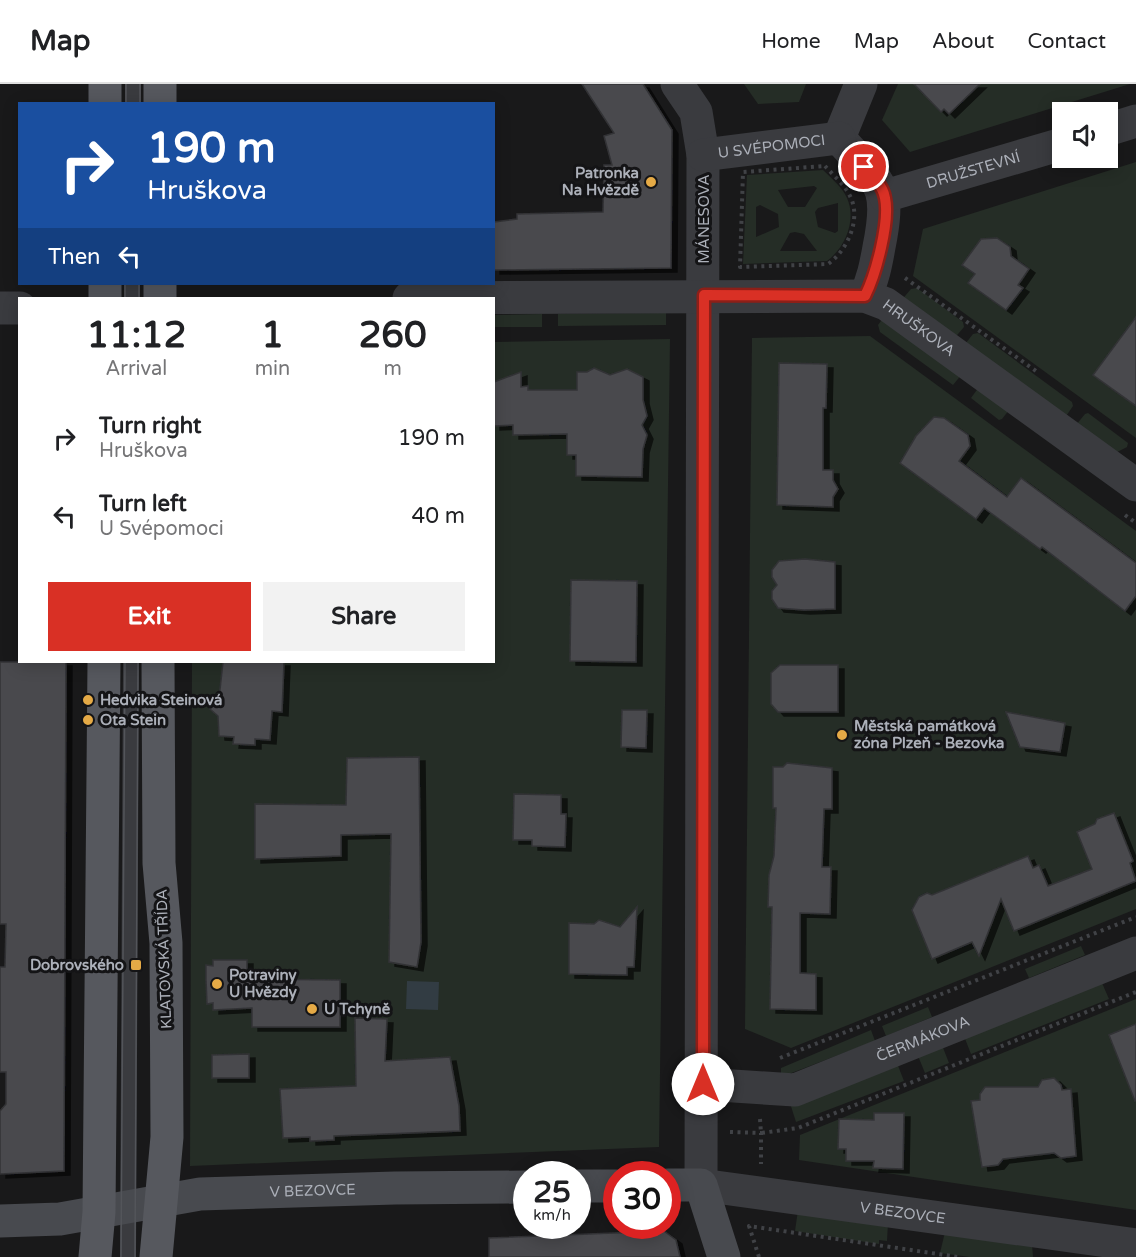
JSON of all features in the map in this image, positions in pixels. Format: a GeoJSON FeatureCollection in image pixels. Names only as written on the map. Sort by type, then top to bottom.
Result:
{"type":"FeatureCollection","features":[{"type":"Feature","properties":{"kind":"main road"},"geometry":{"type":"LineString","coordinates":[[105,84],[105,102]]}},
{"type":"Feature","properties":{"kind":"main road"},"geometry":{"type":"LineString","coordinates":[[160,84],[160,102]]}},
{"type":"Feature","properties":{"kind":"main road","name":"KLATOVSKÁ TŘÍDA"},"geometry":{"type":"LineString","coordinates":[[95,1257],[114,1210],[104,663]]}},
{"type":"Feature","properties":{"kind":"main road","name":"KLATOVSKÁ TŘÍDA"},"geometry":{"type":"LineString","coordinates":[[156,1257],[167,1137],[166,943],[159,863],[158,663]]}},
{"type":"Feature","properties":{"kind":"street","name":"MÁNESOVA"},"geometry":{"type":"LineString","coordinates":[[677,84],[696,112],[704,155],[701,1185],[724,1257]]}},
{"type":"Feature","properties":{"kind":"street","name":"U SVÉPOMOCI"},"geometry":{"type":"LineString","coordinates":[[838,138],[861,84]]}},
{"type":"Feature","properties":{"kind":"street"},"geometry":{"type":"LineString","coordinates":[[1118,127],[1136,121]]}},
{"type":"Feature","properties":{"kind":"street","name":"U SVÉPOMOCI"},"geometry":{"type":"LineString","coordinates":[[704,155],[838,138]]}},
{"type":"Feature","properties":{"kind":"street","name":"U SVÉPOMOCI"},"geometry":{"type":"LineString","coordinates":[[838,138],[877,181],[885,196]]}},
{"type":"Feature","properties":{"kind":"street","name":"DRUŽSTEVNÍ"},"geometry":{"type":"LineString","coordinates":[[885,196],[1052,147]]}},
{"type":"Feature","properties":{"kind":"street"},"geometry":{"type":"LineString","coordinates":[[865,296],[872,282],[886,213],[885,196]]}},
{"type":"Feature","properties":{"kind":"street","name":"HRUŠKOVA"},"geometry":{"type":"LineString","coordinates":[[495,297],[865,296],[886,304],[1136,485]]}},
{"type":"Feature","properties":{"kind":"street"},"geometry":{"type":"LineString","coordinates":[[0,308],[18,308]]}},
{"type":"Feature","properties":{"kind":"street","name":"ČERMÁKOVA"},"geometry":{"type":"LineString","coordinates":[[703,1084],[795,1090],[1136,953]]}},
{"type":"Feature","properties":{"kind":"street","name":"V BEZOVCE"},"geometry":{"type":"LineString","coordinates":[[681,1185],[701,1185],[1136,1245]]}},
{"type":"Feature","properties":{"kind":"street","name":"V BEZOVCE"},"geometry":{"type":"LineString","coordinates":[[114,1210],[207,1194],[513,1186]]}},
{"type":"Feature","properties":{"kind":"street"},"geometry":{"type":"LineString","coordinates":[[0,1221],[60,1219],[114,1210]]}},
{"type":"Feature","properties":{"kind":"lane"},"geometry":{"type":"LineString","coordinates":[[133,84],[133,102]]}},
{"type":"Feature","properties":{"kind":"lane","name":"KLATOVSKÁ TŘÍDA"},"geometry":{"type":"LineString","coordinates":[[128,1257],[114,1210],[131,663]]}},
{"type":"Feature","properties":{"kind":"path"},"geometry":{"type":"LineString","coordinates":[[825,166],[850,195],[854,210],[848,245],[840,256],[828,264],[740,267],[743,172],[825,166]]}},
{"type":"Feature","properties":{"kind":"path"},"geometry":{"type":"LineString","coordinates":[[788,1054],[1136,916]]}},
{"type":"Feature","properties":{"kind":"path"},"geometry":{"type":"LineString","coordinates":[[759,1257],[749,1226],[958,1257]]}},
{"type":"Feature","properties":{"kind":"shaded area"},"geometry":{"type":"Polygon","coordinates":[[[744,84],[806,84],[799,102],[758,104],[744,84]]]}},
{"type":"Feature","properties":{"kind":"shaded area"},"geometry":{"type":"Polygon","coordinates":[[[898,84],[1130,84],[1072,102],[1052,102],[1052,108],[910,152],[882,120],[898,84]]]}},
{"type":"Feature","properties":{"kind":"shaded area"},"geometry":{"type":"Polygon","coordinates":[[[1136,162],[1136,438],[913,276],[923,229],[1136,162]]]}},
{"type":"Feature","properties":{"kind":"shaded area"},"geometry":{"type":"Polygon","coordinates":[[[823,170],[843,191],[850,206],[848,233],[839,249],[827,261],[743,264],[747,175],[823,170]],[[814,186],[778,190],[788,207],[805,207],[817,188],[814,186]],[[838,203],[818,208],[815,212],[818,227],[835,233],[838,231],[838,203]],[[760,205],[756,207],[756,237],[779,227],[778,214],[760,205]],[[790,233],[780,251],[817,251],[804,234],[790,233]]]}},
{"type":"Feature","properties":{"kind":"shaded area"},"geometry":{"type":"Polygon","coordinates":[[[917,288],[963,322],[964,327],[952,341],[900,302],[911,289],[917,288]]]}},
{"type":"Feature","properties":{"kind":"shaded area"},"geometry":{"type":"Polygon","coordinates":[[[666,313],[666,325],[558,326],[558,314],[666,313]]]}},
{"type":"Feature","properties":{"kind":"shaded area"},"geometry":{"type":"Polygon","coordinates":[[[542,314],[542,327],[495,327],[495,315],[542,314]]]}},
{"type":"Feature","properties":{"kind":"shaded area"},"geometry":{"type":"Polygon","coordinates":[[[884,317],[962,374],[953,385],[880,332],[878,325],[884,317]]]}},
{"type":"Feature","properties":{"kind":"shaded area"},"geometry":{"type":"Polygon","coordinates":[[[978,333],[1072,402],[1073,406],[1062,422],[962,348],[973,334],[978,333]]]}},
{"type":"Feature","properties":{"kind":"shaded area"},"geometry":{"type":"Polygon","coordinates":[[[870,336],[1136,531],[1136,909],[791,1048],[745,1029],[752,338],[870,336]]]}},
{"type":"Feature","properties":{"kind":"shaded area"},"geometry":{"type":"Polygon","coordinates":[[[670,339],[659,1147],[190,1166],[192,663],[495,663],[495,342],[670,339]]]}},
{"type":"Feature","properties":{"kind":"shaded area"},"geometry":{"type":"Polygon","coordinates":[[[979,387],[1009,410],[1002,419],[999,420],[971,398],[979,387]]]}},
{"type":"Feature","properties":{"kind":"shaded area"},"geometry":{"type":"Polygon","coordinates":[[[1088,413],[1128,443],[1127,447],[1109,456],[1072,430],[1088,413]]]}},
{"type":"Feature","properties":{"kind":"shaded area"},"geometry":{"type":"Polygon","coordinates":[[[1081,946],[1085,955],[1029,978],[1025,969],[1081,946]]]}},
{"type":"Feature","properties":{"kind":"shaded area"},"geometry":{"type":"Polygon","coordinates":[[[1099,976],[1109,999],[971,1054],[962,1031],[1099,976]]]}},
{"type":"Feature","properties":{"kind":"shaded area"},"geometry":{"type":"Polygon","coordinates":[[[407,981],[439,982],[438,1010],[406,1009],[407,981]]]}},
{"type":"Feature","properties":{"kind":"shaded area"},"geometry":{"type":"Polygon","coordinates":[[[1136,999],[1136,1210],[799,1160],[800,1135],[1136,999]]]}},
{"type":"Feature","properties":{"kind":"shaded area"},"geometry":{"type":"Polygon","coordinates":[[[928,1007],[932,1017],[886,1036],[882,1026],[928,1007]]]}},
{"type":"Feature","properties":{"kind":"shaded area"},"geometry":{"type":"Polygon","coordinates":[[[871,1030],[875,1041],[781,1077],[781,1068],[871,1030]]]}},
{"type":"Feature","properties":{"kind":"shaded area"},"geometry":{"type":"Polygon","coordinates":[[[940,1040],[949,1063],[925,1073],[916,1051],[940,1040]]]}},
{"type":"Feature","properties":{"kind":"shaded area"},"geometry":{"type":"Polygon","coordinates":[[[895,1058],[904,1081],[796,1122],[789,1100],[895,1058]]]}},
{"type":"Feature","properties":{"kind":"shaded area"},"geometry":{"type":"Polygon","coordinates":[[[798,1210],[888,1223],[887,1241],[879,1240],[879,1244],[795,1231],[798,1210]]]}},
{"type":"Feature","properties":{"kind":"shaded area"},"geometry":{"type":"Polygon","coordinates":[[[945,1232],[1032,1244],[1033,1257],[970,1257],[940,1253],[945,1232]]]}},
{"type":"Feature","properties":{"kind":"building"},"geometry":{"type":"Polygon","coordinates":[[[582,84],[643,84],[672,130],[671,268],[495,270],[495,222],[517,219],[517,214],[603,212],[604,165],[612,165],[604,136],[614,133],[582,84]]]}},
{"type":"Feature","properties":{"kind":"building"},"geometry":{"type":"Polygon","coordinates":[[[914,84],[980,84],[949,114],[944,109],[941,112],[914,84]]]}},
{"type":"Feature","properties":{"kind":"building"},"geometry":{"type":"Polygon","coordinates":[[[997,238],[1010,247],[1011,256],[1029,269],[1018,285],[1023,288],[1006,310],[968,283],[975,274],[962,265],[981,239],[997,238]]]}},
{"type":"Feature","properties":{"kind":"building"},"geometry":{"type":"Polygon","coordinates":[[[1136,317],[1136,406],[1093,375],[1136,317]]]}},
{"type":"Feature","properties":{"kind":"building"},"geometry":{"type":"Polygon","coordinates":[[[779,363],[827,364],[826,408],[823,408],[823,470],[833,470],[833,480],[838,489],[833,497],[833,507],[777,505],[779,363]]]}},
{"type":"Feature","properties":{"kind":"building"},"geometry":{"type":"Polygon","coordinates":[[[594,368],[610,375],[627,369],[643,377],[643,400],[647,416],[642,425],[647,435],[643,449],[642,477],[576,476],[576,455],[567,455],[567,434],[513,435],[513,425],[495,426],[495,382],[521,372],[521,387],[528,386],[528,390],[577,390],[577,372],[587,372],[594,368]]]}},
{"type":"Feature","properties":{"kind":"building"},"geometry":{"type":"Polygon","coordinates":[[[934,417],[944,418],[968,435],[970,446],[959,461],[1007,497],[1021,478],[1136,563],[1136,596],[1125,611],[1042,547],[1040,549],[984,508],[976,519],[900,463],[916,436],[934,417]]]}},
{"type":"Feature","properties":{"kind":"building"},"geometry":{"type":"Polygon","coordinates":[[[805,559],[835,562],[835,609],[778,608],[772,599],[772,591],[777,585],[772,577],[772,570],[779,561],[805,559]]]}},
{"type":"Feature","properties":{"kind":"building"},"geometry":{"type":"Polygon","coordinates":[[[571,580],[637,581],[636,662],[570,661],[571,580]]]}},
{"type":"Feature","properties":{"kind":"building"},"geometry":{"type":"Polygon","coordinates":[[[0,662],[66,663],[64,1171],[0,1174],[0,1111],[6,1104],[6,1072],[0,1072],[0,967],[5,967],[6,924],[0,924],[0,662]]]}},
{"type":"Feature","properties":{"kind":"building"},"geometry":{"type":"Polygon","coordinates":[[[223,663],[284,663],[282,712],[272,711],[270,740],[255,739],[255,745],[233,744],[234,737],[219,736],[218,716],[210,709],[219,699],[223,663]]]}},
{"type":"Feature","properties":{"kind":"building"},"geometry":{"type":"Polygon","coordinates":[[[780,665],[838,665],[838,712],[778,712],[771,704],[771,673],[780,665]]]}},
{"type":"Feature","properties":{"kind":"building"},"geometry":{"type":"Polygon","coordinates":[[[622,710],[647,710],[646,748],[621,747],[622,710]]]}},
{"type":"Feature","properties":{"kind":"building"},"geometry":{"type":"Polygon","coordinates":[[[1006,712],[1065,723],[1060,752],[1020,747],[1006,712]]]}},
{"type":"Feature","properties":{"kind":"building"},"geometry":{"type":"Polygon","coordinates":[[[419,757],[421,942],[417,967],[389,962],[391,834],[341,835],[341,856],[255,859],[255,804],[346,805],[347,758],[419,757]]]}},
{"type":"Feature","properties":{"kind":"building"},"geometry":{"type":"Polygon","coordinates":[[[787,763],[832,768],[832,809],[824,809],[822,867],[831,867],[830,914],[800,913],[800,973],[816,974],[816,1010],[770,1009],[772,907],[768,907],[769,875],[774,856],[776,808],[773,808],[773,767],[783,767],[787,763]]]}},
{"type":"Feature","properties":{"kind":"building"},"geometry":{"type":"Polygon","coordinates":[[[514,794],[561,795],[561,814],[566,814],[565,847],[532,846],[532,840],[513,840],[514,794]]]}},
{"type":"Feature","properties":{"kind":"building"},"geometry":{"type":"Polygon","coordinates":[[[1114,813],[1133,861],[1130,863],[1136,881],[1014,931],[1001,899],[979,956],[972,942],[932,959],[912,910],[919,897],[927,893],[932,895],[1028,856],[1033,868],[1039,865],[1048,886],[1092,869],[1077,832],[1095,824],[1097,819],[1114,813]]]}},
{"type":"Feature","properties":{"kind":"building"},"geometry":{"type":"Polygon","coordinates":[[[637,907],[634,967],[627,967],[627,975],[569,974],[569,923],[594,924],[599,920],[620,927],[637,907]]]}},
{"type":"Feature","properties":{"kind":"building"},"geometry":{"type":"Polygon","coordinates":[[[213,960],[247,960],[247,979],[340,980],[340,1027],[252,1027],[252,1008],[213,1010],[213,1003],[207,1004],[206,965],[213,966],[213,960]]]}},
{"type":"Feature","properties":{"kind":"building"},"geometry":{"type":"Polygon","coordinates":[[[355,1018],[387,1019],[385,1061],[450,1057],[459,1106],[460,1131],[334,1136],[334,1140],[310,1141],[310,1137],[283,1138],[280,1089],[356,1086],[355,1018]]]}},
{"type":"Feature","properties":{"kind":"building"},"geometry":{"type":"Polygon","coordinates":[[[1136,1024],[1136,1100],[1135,1101],[1109,1035],[1136,1024]]]}},
{"type":"Feature","properties":{"kind":"building"},"geometry":{"type":"Polygon","coordinates":[[[249,1054],[249,1078],[212,1078],[212,1055],[249,1054]]]}},
{"type":"Feature","properties":{"kind":"building"},"geometry":{"type":"Polygon","coordinates":[[[1054,1078],[1061,1085],[1062,1090],[1071,1089],[1076,1156],[1061,1158],[1054,1153],[1028,1156],[1003,1159],[998,1165],[982,1167],[971,1101],[980,1100],[980,1094],[985,1087],[1038,1087],[1042,1080],[1054,1078]]]}},
{"type":"Feature","properties":{"kind":"building"},"geometry":{"type":"Polygon","coordinates":[[[874,1113],[904,1113],[903,1169],[873,1168],[874,1161],[846,1161],[846,1149],[838,1149],[839,1119],[874,1120],[874,1113]]]}},
{"type":"Feature","properties":{"kind":"building"},"geometry":{"type":"Polygon","coordinates":[[[603,1233],[603,1239],[675,1239],[680,1257],[489,1257],[489,1238],[591,1239],[591,1234],[603,1233]]]}},
{"type":"Feature","properties":{"kind":"tram line"},"geometry":{"type":"LineString","coordinates":[[126,84],[126,102]]}},
{"type":"Feature","properties":{"kind":"tram line"},"geometry":{"type":"LineString","coordinates":[[140,84],[140,102]]}},
{"type":"Feature","properties":{"kind":"tram line"},"geometry":{"type":"LineString","coordinates":[[125,285],[125,297]]}},
{"type":"Feature","properties":{"kind":"tram line"},"geometry":{"type":"LineString","coordinates":[[139,285],[139,297]]}},
{"type":"Feature","properties":{"kind":"tram line"},"geometry":{"type":"LineString","coordinates":[[121,1257],[125,663]]}},
{"type":"Feature","properties":{"kind":"tram line"},"geometry":{"type":"LineString","coordinates":[[135,1257],[138,663]]}},
{"type":"Feature","properties":{"kind":"place","name":"Patronka Na Hvězdě"},"geometry":{"type":"Point","coordinates":[651,182]}},
{"type":"Feature","properties":{"kind":"place","name":"Hedvika Steinová"},"geometry":{"type":"Point","coordinates":[88,700]}},
{"type":"Feature","properties":{"kind":"place","name":"Ota Stein"},"geometry":{"type":"Point","coordinates":[88,720]}},
{"type":"Feature","properties":{"kind":"place","name":"Městská památková zóna Plzeň - Bezovka"},"geometry":{"type":"Point","coordinates":[842,735]}},
{"type":"Feature","properties":{"kind":"place","name":"Dobrovského"},"geometry":{"type":"Point","coordinates":[136,965]}},
{"type":"Feature","properties":{"kind":"place","name":"Potraviny U Hvězdy"},"geometry":{"type":"Point","coordinates":[217,984]}},
{"type":"Feature","properties":{"kind":"place","name":"U Tchyně"},"geometry":{"type":"Point","coordinates":[312,1009]}},
{"type":"Feature","properties":{"kind":"route"},"geometry":{"type":"LineString","coordinates":[[703,1084],[704,295],[865,296],[872,282],[886,213],[885,196],[877,181],[864,167]]}}]}
